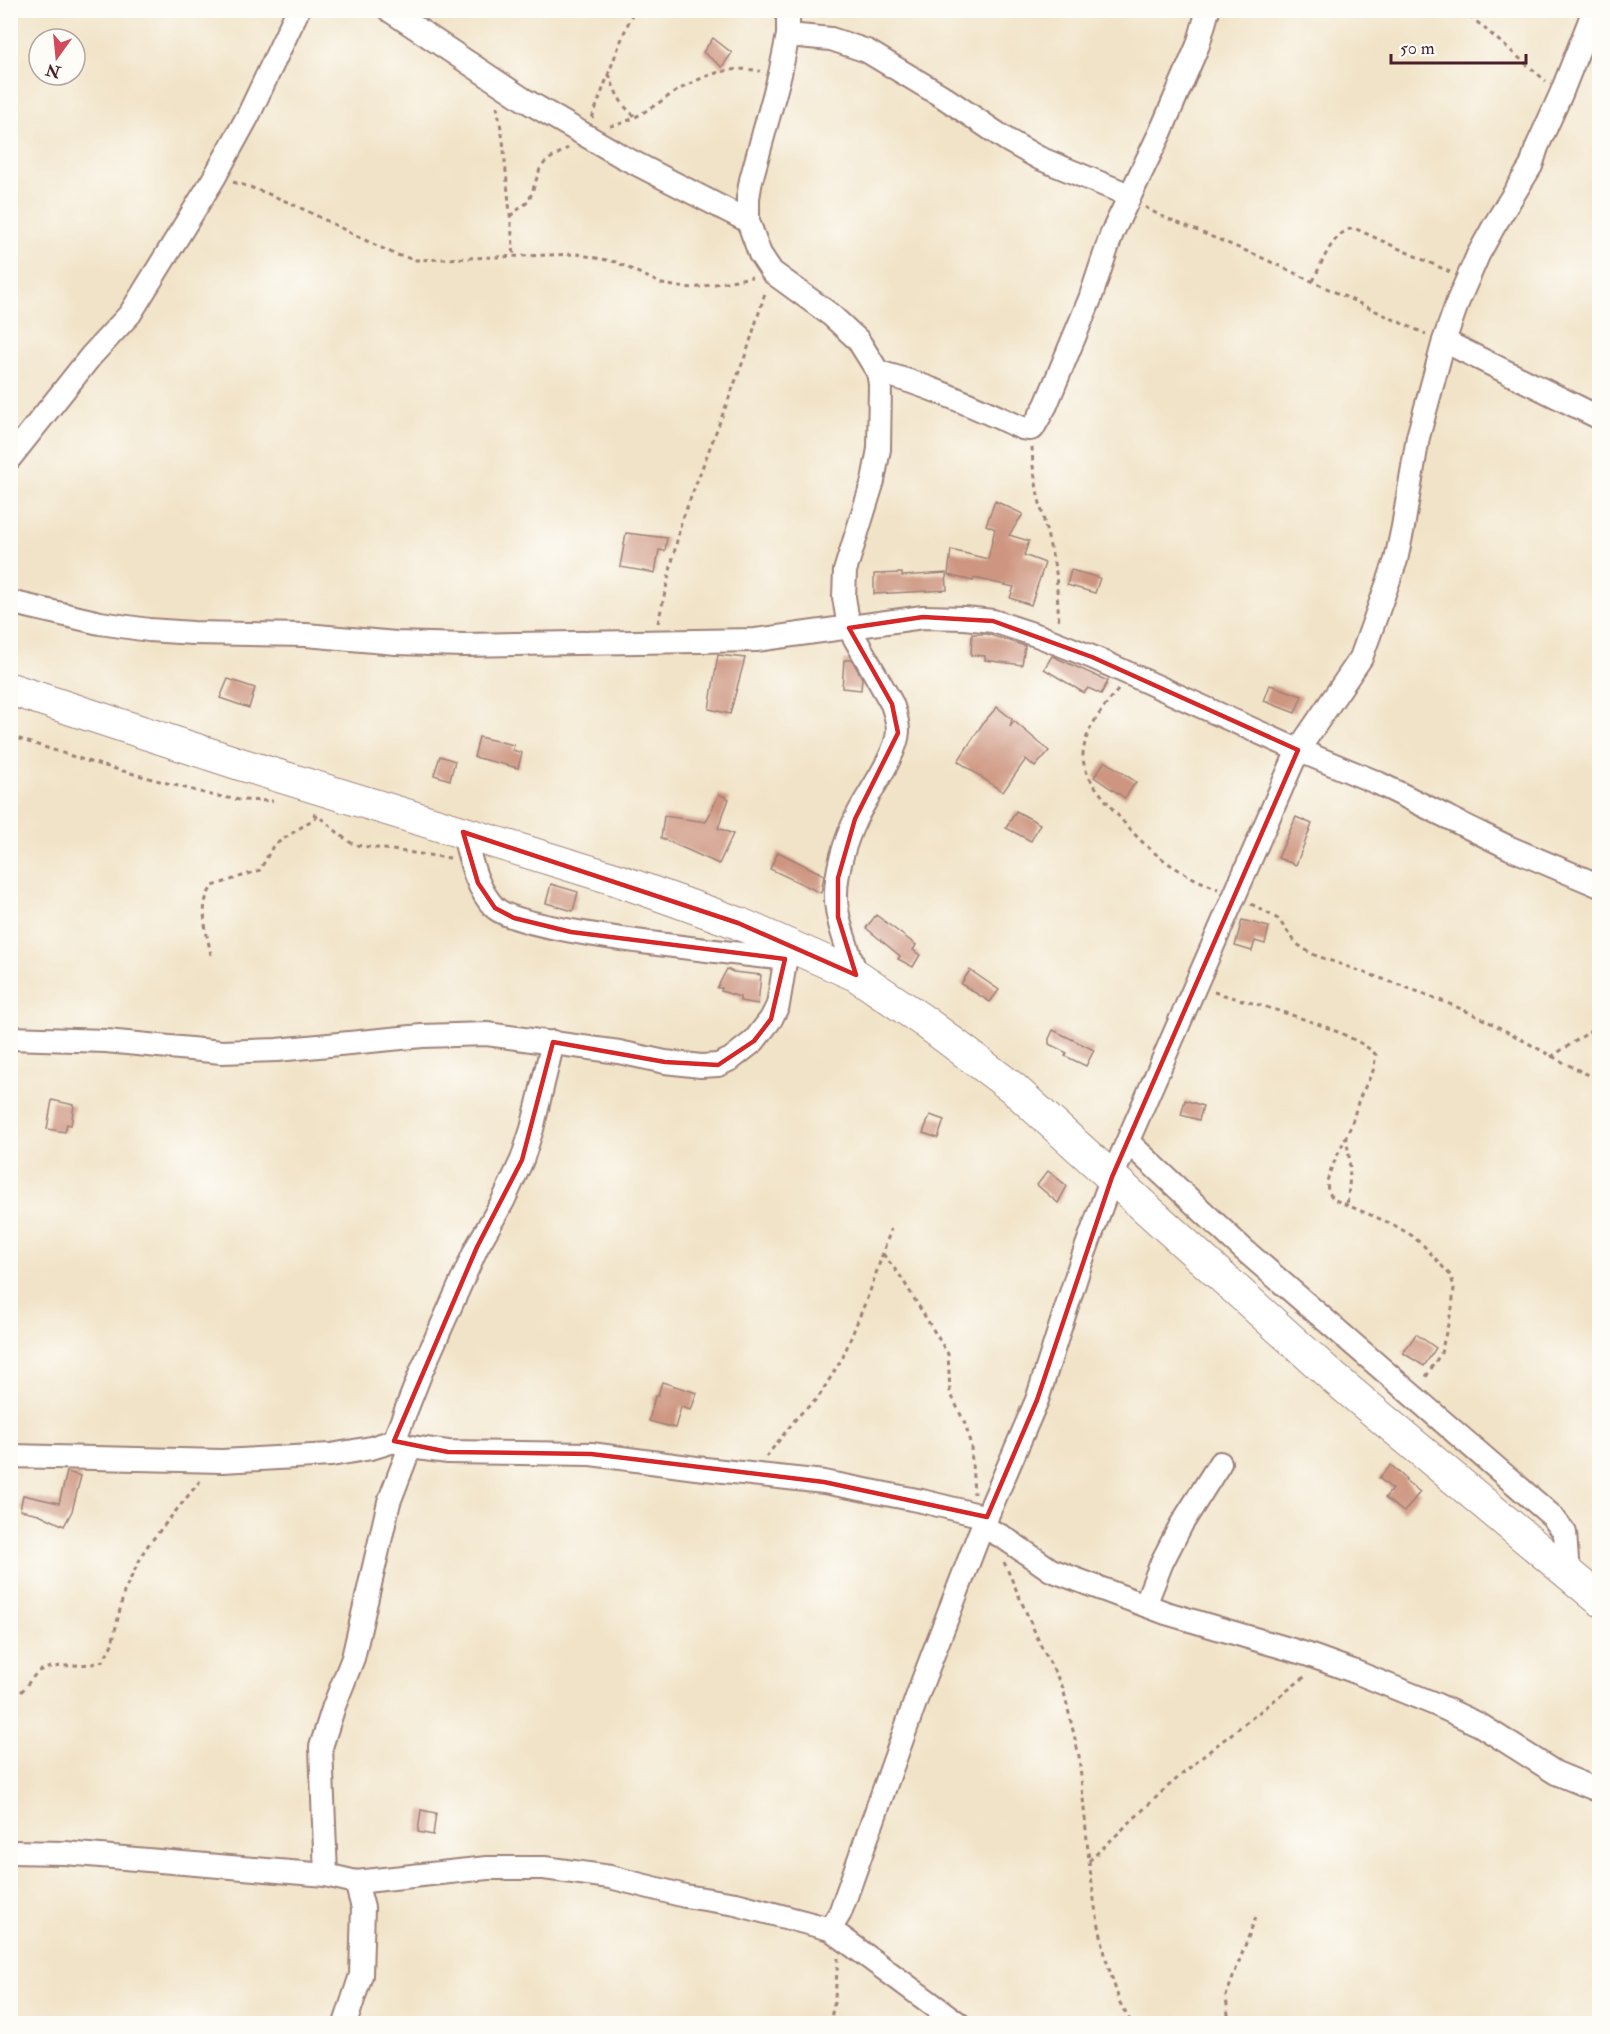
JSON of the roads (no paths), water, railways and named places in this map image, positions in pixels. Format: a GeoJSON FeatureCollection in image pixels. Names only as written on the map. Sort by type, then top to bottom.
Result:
{"type":"FeatureCollection","features":[{"type":"Feature","properties":{"kind":"main road"},"geometry":{"type":"LineString","coordinates":[[10,688],[240,764],[615,879],[738,923],[786,952],[856,975],[925,1022],[1013,1088],[1335,1379],[1599,1600]]}},
{"type":"Feature","properties":{"kind":"street"},"geometry":{"type":"LineString","coordinates":[[10,458],[91,356],[130,314],[214,178],[248,116],[298,10]]}},
{"type":"Feature","properties":{"kind":"street"},"geometry":{"type":"LineString","coordinates":[[389,10],[493,80],[748,221]]}},
{"type":"Feature","properties":{"kind":"street"},"geometry":{"type":"LineString","coordinates":[[788,10],[788,35],[780,74],[751,180],[748,221],[760,254],[772,274],[831,315],[858,340],[878,372],[880,393],[879,449],[873,481],[846,571],[844,597],[849,628],[892,704],[897,717],[898,733],[891,754],[855,819],[838,878],[836,898],[838,917],[856,975]]}},
{"type":"Feature","properties":{"kind":"street"},"geometry":{"type":"LineString","coordinates":[[878,372],[906,379],[944,393],[1022,428],[1033,428],[1046,405],[1090,299],[1112,233],[1161,131],[1198,45],[1208,10]]}},
{"type":"Feature","properties":{"kind":"street"},"geometry":{"type":"LineString","coordinates":[[835,1932],[922,1683],[984,1522],[1037,1400],[1080,1265],[1112,1178],[1298,750],[1361,658],[1396,560],[1418,437],[1444,341],[1468,279],[1494,226],[1531,166],[1594,10]]}},
{"type":"Feature","properties":{"kind":"street"},"geometry":{"type":"LineString","coordinates":[[788,35],[831,39],[867,51],[1039,158],[1130,195]]}},
{"type":"Feature","properties":{"kind":"street"},"geometry":{"type":"LineString","coordinates":[[1444,341],[1599,418]]}},
{"type":"Feature","properties":{"kind":"street"},"geometry":{"type":"LineString","coordinates":[[10,602],[100,623],[149,630],[296,635],[396,643],[464,645],[756,640],[923,617],[993,621],[1060,644],[1130,674],[1298,750],[1378,783],[1510,848],[1599,886]]}},
{"type":"Feature","properties":{"kind":"street"},"geometry":{"type":"LineString","coordinates":[[10,1038],[106,1041],[222,1052],[278,1050],[422,1036],[487,1034],[553,1042],[619,1052],[664,1062],[701,1066],[718,1065],[731,1059],[753,1041],[771,1019],[778,1005],[786,952],[571,932],[514,918],[495,908],[478,883],[463,832]]}},
{"type":"Feature","properties":{"kind":"street"},"geometry":{"type":"LineString","coordinates":[[326,1875],[321,1748],[334,1706],[353,1658],[402,1444],[422,1372],[477,1247],[503,1201],[522,1160],[532,1130],[553,1042]]}},
{"type":"Feature","properties":{"kind":"street"},"geometry":{"type":"LineString","coordinates":[[1128,1142],[1243,1249],[1552,1516],[1565,1533],[1568,1574]]}},
{"type":"Feature","properties":{"kind":"street"},"geometry":{"type":"LineString","coordinates":[[10,1456],[215,1461],[331,1455],[402,1444],[448,1452],[591,1454],[824,1482],[922,1501],[984,1522],[1051,1570],[1145,1605],[1326,1661],[1409,1694],[1480,1725],[1556,1773],[1599,1791]]}},
{"type":"Feature","properties":{"kind":"street"},"geometry":{"type":"LineString","coordinates":[[1145,1605],[1162,1562],[1181,1525],[1220,1463]]}},
{"type":"Feature","properties":{"kind":"street"},"geometry":{"type":"LineString","coordinates":[[10,1852],[65,1853],[326,1875],[356,1882],[487,1868],[544,1868],[610,1878],[685,1896],[736,1904],[835,1932],[959,2024]]}},
{"type":"Feature","properties":{"kind":"street"},"geometry":{"type":"LineString","coordinates":[[345,2024],[362,1975],[363,1908],[356,1882]]}}]}
